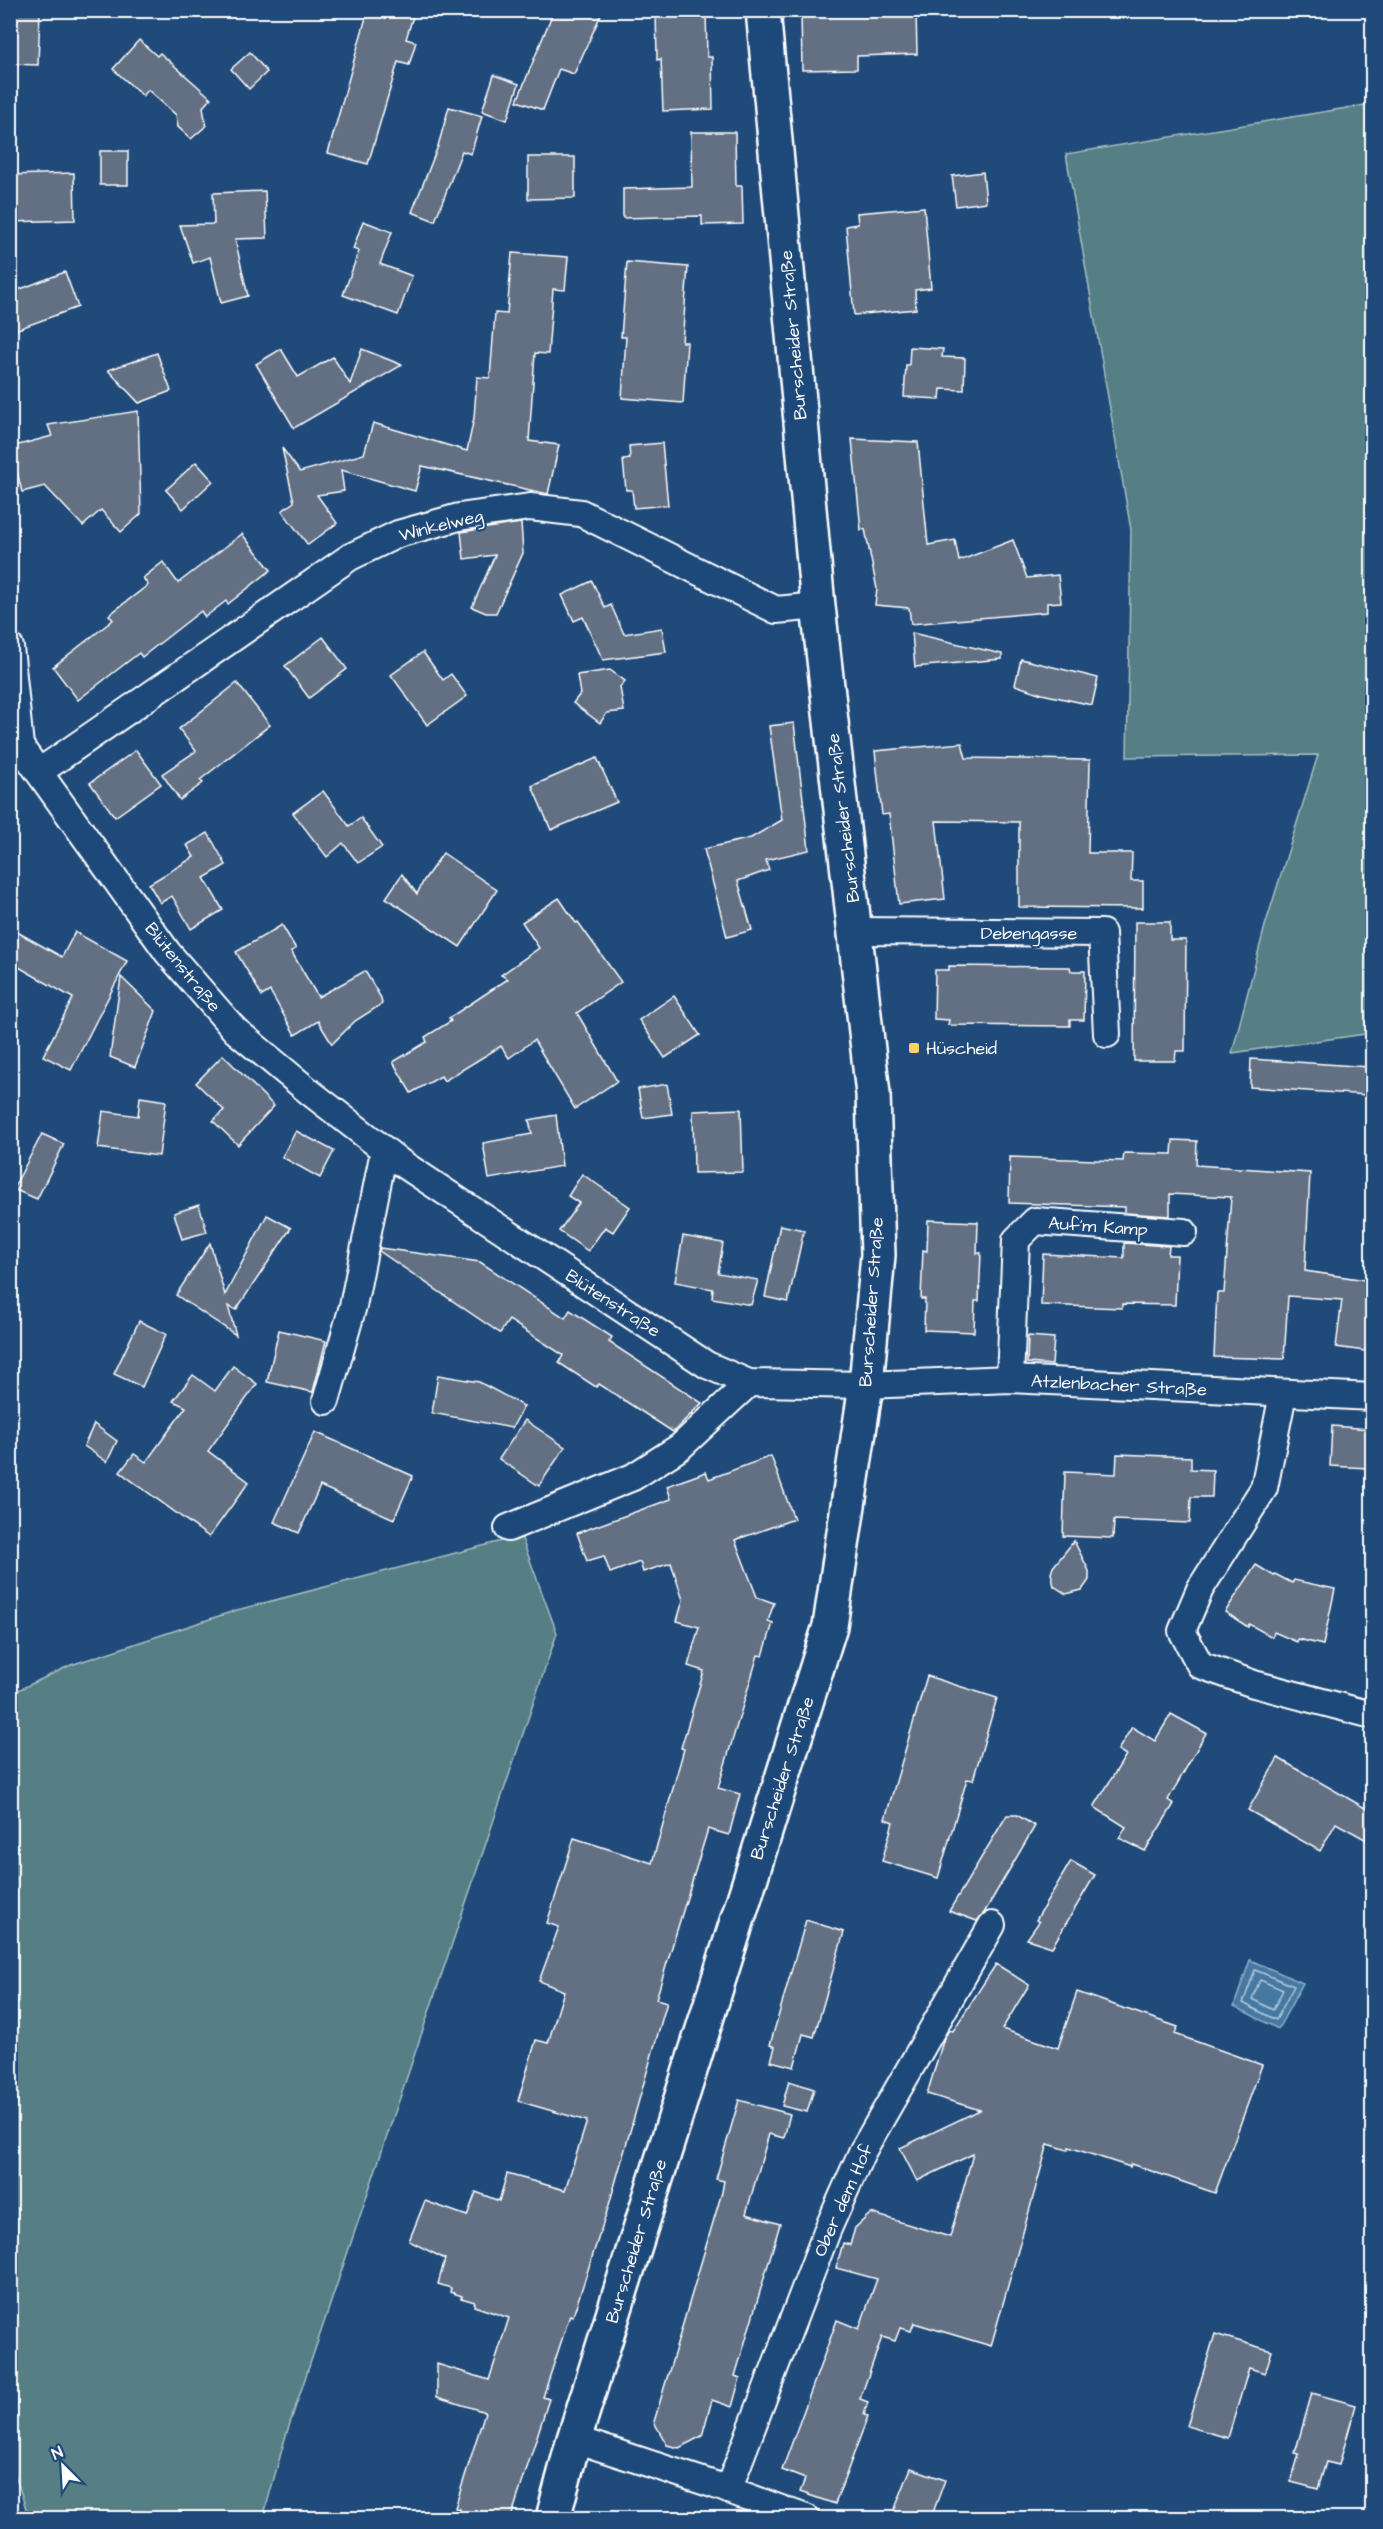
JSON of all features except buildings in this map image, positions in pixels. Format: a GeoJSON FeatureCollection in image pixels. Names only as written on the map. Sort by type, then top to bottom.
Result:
{"type":"FeatureCollection","features":[{"type":"Feature","properties":{"kind":"main road","name":"Burscheider Straße"},"geometry":{"type":"LineString","coordinates":[[554,2518],[574,2439],[830,1626],[866,1385],[878,1255],[873,1094],[818,606],[763,10]]}},
{"type":"Feature","properties":{"kind":"street","name":"Winkelweg"},"geometry":{"type":"LineString","coordinates":[[39,772],[350,558],[398,534],[459,518],[530,507],[581,513],[776,610],[818,606]]}},
{"type":"Feature","properties":{"kind":"street"},"geometry":{"type":"LineString","coordinates":[[10,647],[15,752]]}},
{"type":"Feature","properties":{"kind":"street","name":"Blütenstraße"},"geometry":{"type":"LineString","coordinates":[[15,752],[39,772],[168,953],[235,1030],[384,1151],[707,1365],[749,1383],[866,1385]]}},
{"type":"Feature","properties":{"kind":"street","name":"Debengasse"},"geometry":{"type":"LineString","coordinates":[[856,931],[1102,933],[1107,1034]]}},
{"type":"Feature","properties":{"kind":"street"},"geometry":{"type":"LineString","coordinates":[[327,1401],[353,1306],[384,1151]]}},
{"type":"Feature","properties":{"kind":"street","name":"Auf'm Kamp"},"geometry":{"type":"LineString","coordinates":[[1010,1379],[1016,1240],[1035,1221],[1184,1232]]}},
{"type":"Feature","properties":{"kind":"street","name":"Atzlenbacher Straße"},"geometry":{"type":"LineString","coordinates":[[866,1385],[1010,1379],[1372,1397]]}},
{"type":"Feature","properties":{"kind":"street"},"geometry":{"type":"LineString","coordinates":[[508,1528],[633,1477],[680,1447],[749,1383]]}},
{"type":"Feature","properties":{"kind":"street"},"geometry":{"type":"LineString","coordinates":[[1283,1394],[1264,1488],[1200,1589],[1182,1631],[1200,1665],[1254,1684],[1372,1715]]}},
{"type":"Feature","properties":{"kind":"street","name":"Ober dem Hof"},"geometry":{"type":"LineString","coordinates":[[728,2490],[827,2231],[862,2152],[992,1925]]}},
{"type":"Feature","properties":{"kind":"street"},"geometry":{"type":"LineString","coordinates":[[574,2439],[806,2518]]}},
{"type":"Feature","properties":{"kind":"green space"},"geometry":{"type":"Polygon","coordinates":[[[1372,104],[1372,1033],[1232,1053],[1265,926],[1318,755],[1127,757],[1131,530],[1066,154],[1372,104]]]}},
{"type":"Feature","properties":{"kind":"green space"},"geometry":{"type":"Polygon","coordinates":[[[521,1536],[557,1633],[286,2435],[263,2518],[29,2518],[11,2462],[10,1694],[71,1665],[237,1610],[521,1536]]]}},
{"type":"Feature","properties":{"kind":"water"},"geometry":{"type":"Polygon","coordinates":[[[1250,1960],[1303,1983],[1278,2029],[1234,2006],[1250,1960]]]}},
{"type":"Feature","properties":{"kind":"place","name":"Hüscheid"},"geometry":{"type":"Point","coordinates":[914,1048]}}]}
